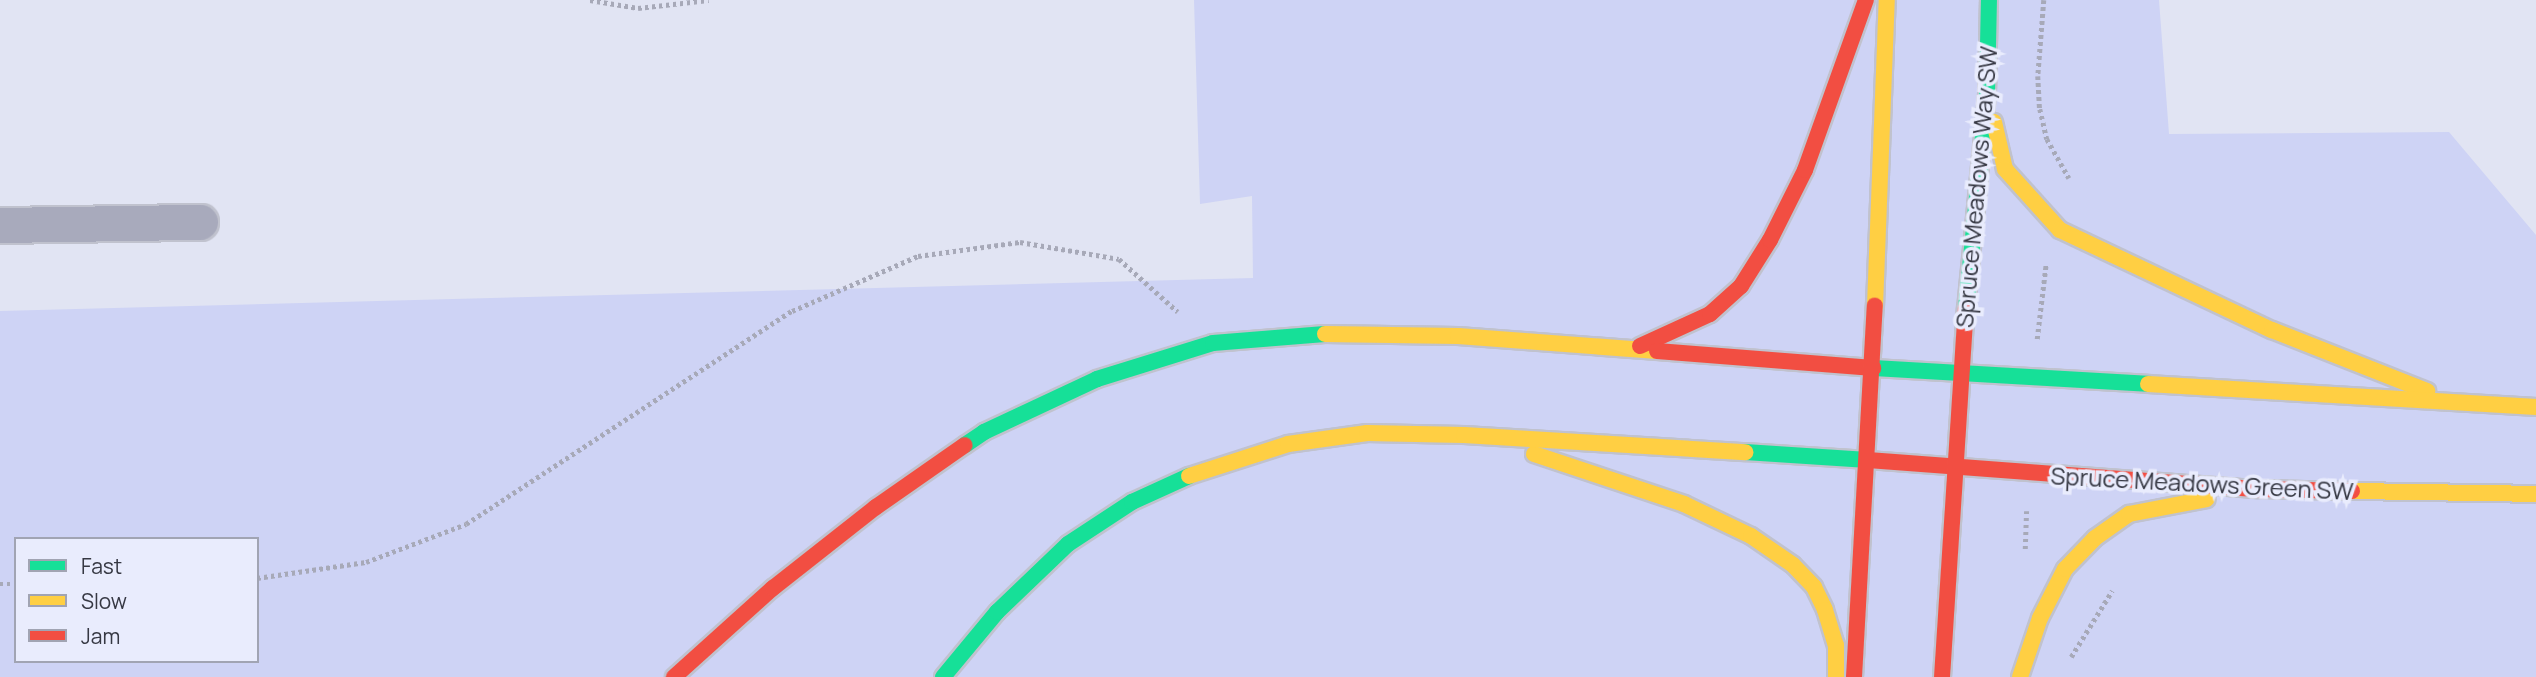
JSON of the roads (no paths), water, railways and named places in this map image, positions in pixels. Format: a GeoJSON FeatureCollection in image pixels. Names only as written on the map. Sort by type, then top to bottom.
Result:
{"type":"FeatureCollection","features":[{"type":"Feature","properties":{"kind":"main road"},"geometry":{"type":"LineString","coordinates":[[1637,347],[1710,314],[1741,286],[1770,240],[1805,170],[1866,0]]}},
{"type":"Feature","properties":{"kind":"main road"},"geometry":{"type":"LineString","coordinates":[[1854,677],[1873,369],[1887,0]]}},
{"type":"Feature","properties":{"kind":"main road","name":"Spruce Meadows Way SW"},"geometry":{"type":"LineString","coordinates":[[1942,677],[1960,375],[1987,93],[1989,0]]}},
{"type":"Feature","properties":{"kind":"main road"},"geometry":{"type":"LineString","coordinates":[[1987,93],[2005,169],[2060,230],[2272,330],[2462,405]]}},
{"type":"Feature","properties":{"kind":"main road"},"geometry":{"type":"LineString","coordinates":[[674,677],[773,588],[876,507],[984,432],[1097,379],[1213,343],[1334,333],[1458,336],[1637,347],[1960,375],[2462,405],[2536,407]]}},
{"type":"Feature","properties":{"kind":"main road"},"geometry":{"type":"LineString","coordinates":[[943,677],[996,612],[1068,544],[1132,502],[1202,470],[1288,444],[1367,433],[1464,435],[1652,492],[1751,536],[1793,565],[1814,587],[1836,645],[1836,677]]}},
{"type":"Feature","properties":{"kind":"main road","name":"Spruce Meadows Green SW"},"geometry":{"type":"LineString","coordinates":[[1464,435],[1868,460],[2258,489],[2536,494]]}},
{"type":"Feature","properties":{"kind":"main road"},"geometry":{"type":"LineString","coordinates":[[2020,677],[2040,618],[2065,569],[2095,538],[2129,514],[2258,489]]}},
{"type":"Feature","properties":{"kind":"street"},"geometry":{"type":"LineString","coordinates":[[0,225],[200,222]]}}]}
